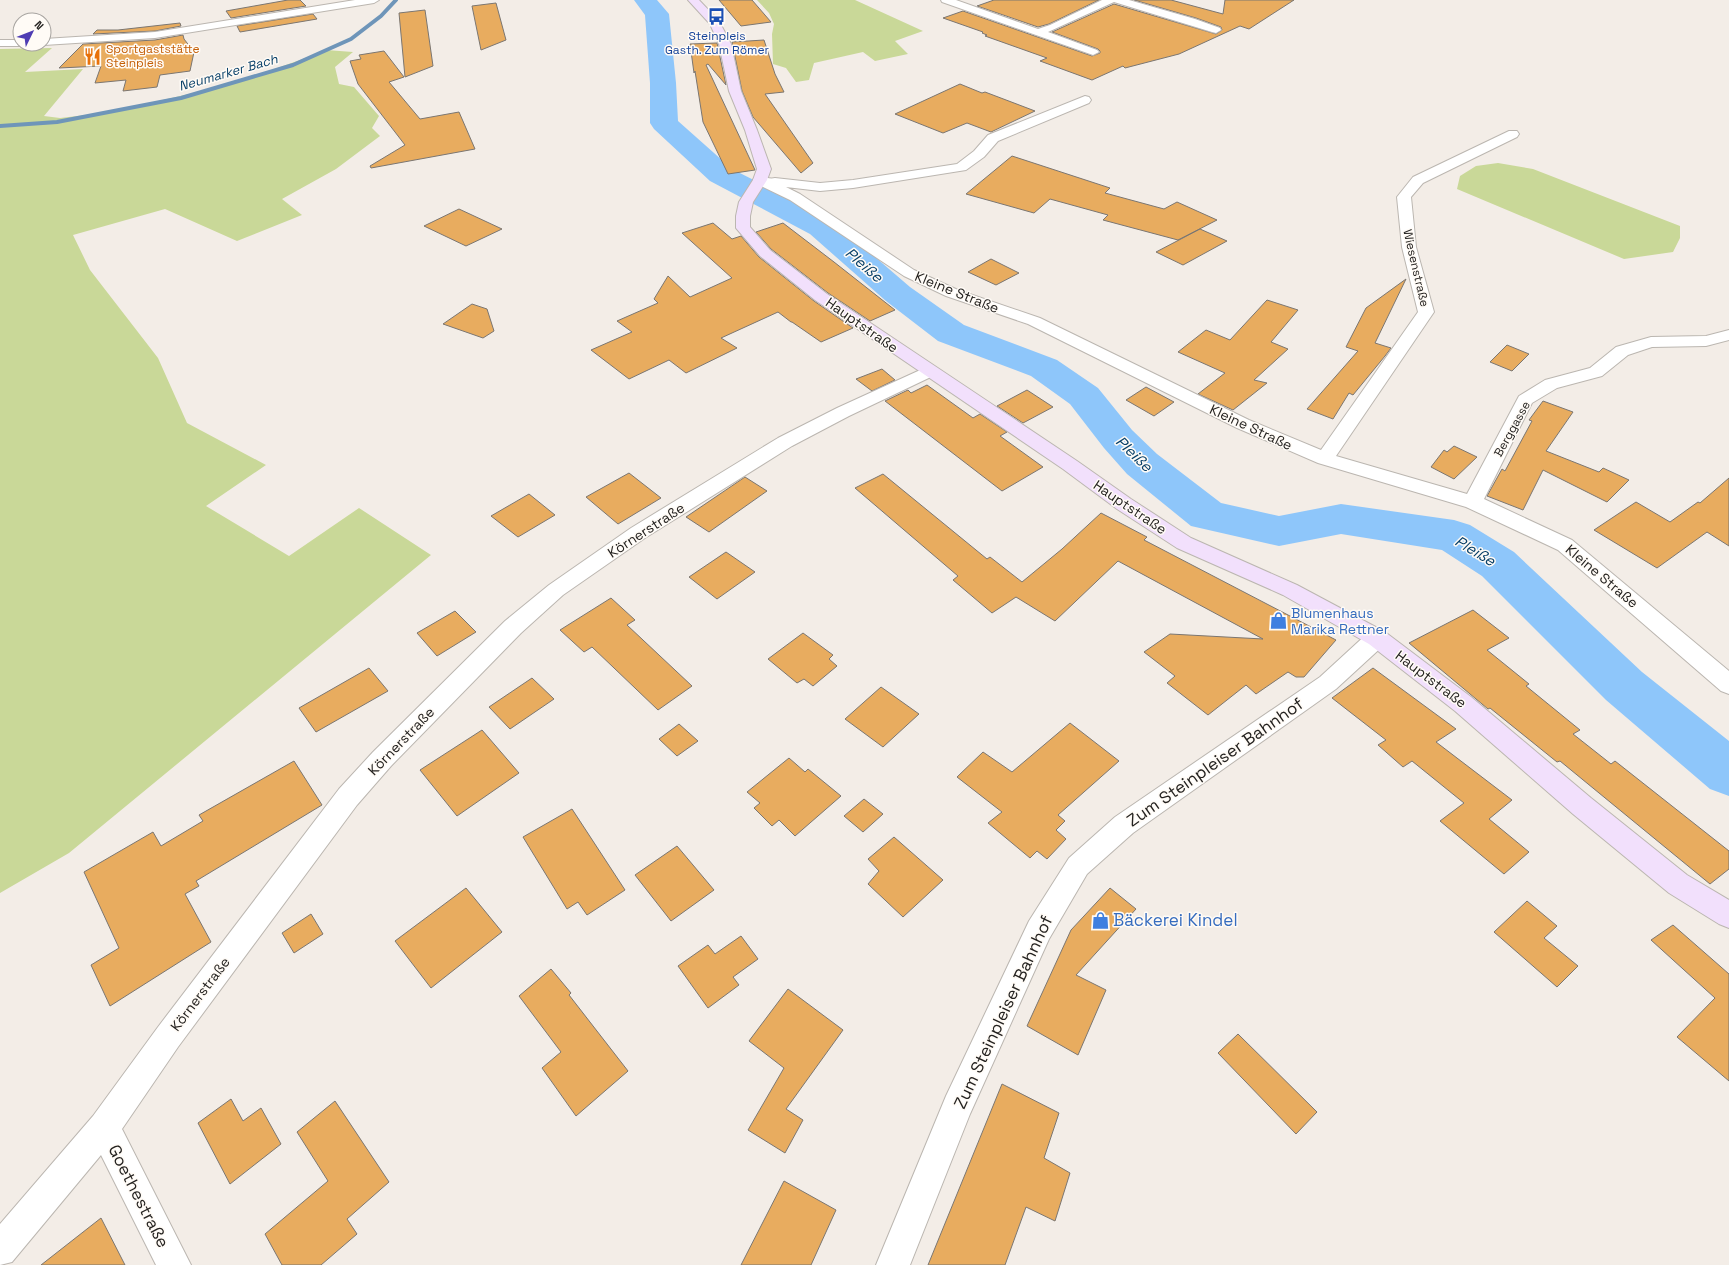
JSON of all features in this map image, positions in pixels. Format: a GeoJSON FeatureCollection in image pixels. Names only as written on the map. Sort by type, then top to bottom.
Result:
{"type":"FeatureCollection","features":[{"type":"Feature","properties":{"kind":"main road","name":"Hauptstraße"},"geometry":{"type":"LineString","coordinates":[[693,0],[716,23],[725,44],[735,91],[751,130],[764,169],[746,202],[743,216],[743,228],[765,253],[821,297],[1124,504],[1184,543],[1290,590],[1377,638],[1464,704],[1582,806],[1672,879],[1729,915]]}},
{"type":"Feature","properties":{"kind":"street"},"geometry":{"type":"LineString","coordinates":[[52,41],[155,35],[374,0]]}},
{"type":"Feature","properties":{"kind":"street"},"geometry":{"type":"LineString","coordinates":[[946,0],[1093,52]]}},
{"type":"Feature","properties":{"kind":"street"},"geometry":{"type":"LineString","coordinates":[[1039,32],[1054,27],[1110,0]]}},
{"type":"Feature","properties":{"kind":"street"},"geometry":{"type":"LineString","coordinates":[[1118,0],[1191,20],[1216,30]]}},
{"type":"Feature","properties":{"kind":"street"},"geometry":{"type":"LineString","coordinates":[[0,43],[12,43]]}},
{"type":"Feature","properties":{"kind":"street"},"geometry":{"type":"LineString","coordinates":[[758,182],[826,186],[853,184],[961,167],[979,154],[993,138],[1084,100]]}},
{"type":"Feature","properties":{"kind":"street","name":"Wiesenstraße"},"geometry":{"type":"LineString","coordinates":[[1325,459],[1426,312],[1409,247],[1404,197],[1418,180],[1513,134]]}},
{"type":"Feature","properties":{"kind":"street","name":"Kleine Straße"},"geometry":{"type":"LineString","coordinates":[[758,182],[795,197],[909,273],[952,293],[1034,321],[1243,424],[1325,459],[1472,502],[1565,545],[1700,658],[1729,686]]}},
{"type":"Feature","properties":{"kind":"street","name":"Berggasse"},"geometry":{"type":"LineString","coordinates":[[1472,502],[1525,400],[1551,384],[1596,372],[1622,351],[1651,342],[1706,341],[1729,335]]}},
{"type":"Feature","properties":{"kind":"street","name":"Körnerstraße"},"geometry":{"type":"LineString","coordinates":[[0,1250],[104,1127],[168,1037],[348,797],[382,759],[513,626],[556,590],[638,533],[772,450],[843,412],[929,371]]}},
{"type":"Feature","properties":{"kind":"street","name":"Zum Steinpleiser Bahnhof"},"geometry":{"type":"LineString","coordinates":[[892,1265],[957,1107],[1039,930],[1078,866],[1124,825],[1328,682],[1377,638]]}},
{"type":"Feature","properties":{"kind":"street","name":"Goethestraße"},"geometry":{"type":"LineString","coordinates":[[104,1127],[174,1265]]}},
{"type":"Feature","properties":{"kind":"green space"},"geometry":{"type":"Polygon","coordinates":[[[757,0],[855,0],[923,31],[895,41],[908,54],[875,61],[863,52],[814,63],[809,80],[796,82],[786,68],[773,64],[772,34],[774,24],[769,13],[757,0]]]}},
{"type":"Feature","properties":{"kind":"green space"},"geometry":{"type":"Polygon","coordinates":[[[0,49],[12,49],[12,52],[48,52],[25,72],[83,69],[44,116],[60,118],[95,114],[207,90],[260,74],[326,50],[353,52],[335,67],[339,84],[354,87],[379,116],[372,128],[380,136],[336,169],[282,199],[302,215],[237,241],[165,209],[73,235],[90,270],[158,358],[187,423],[266,465],[206,506],[289,556],[359,508],[431,555],[69,853],[0,893],[0,49]]]}},
{"type":"Feature","properties":{"kind":"green space"},"geometry":{"type":"Polygon","coordinates":[[[1498,163],[1533,169],[1680,226],[1680,238],[1673,252],[1624,259],[1457,189],[1460,176],[1476,166],[1498,163]]]}},
{"type":"Feature","properties":{"kind":"building"},"geometry":{"type":"Polygon","coordinates":[[[288,0],[300,0],[306,6],[231,18],[226,11],[288,0]]]}},
{"type":"Feature","properties":{"kind":"building"},"geometry":{"type":"Polygon","coordinates":[[[719,0],[752,0],[771,22],[741,26],[719,0]]]}},
{"type":"Feature","properties":{"kind":"building"},"geometry":{"type":"Polygon","coordinates":[[[994,0],[1099,0],[1049,24],[1038,27],[977,6],[994,0]]]}},
{"type":"Feature","properties":{"kind":"building"},"geometry":{"type":"Polygon","coordinates":[[[1134,0],[1171,0],[1223,14],[1225,0],[1294,0],[1249,29],[1240,26],[1179,54],[1125,68],[1123,66],[1092,80],[1040,61],[1047,58],[985,36],[987,35],[982,33],[983,32],[943,18],[963,11],[1092,56],[1100,53],[1100,51],[1052,32],[1114,4],[1216,34],[1222,30],[1221,27],[1196,18],[1134,0]]]}},
{"type":"Feature","properties":{"kind":"building"},"geometry":{"type":"Polygon","coordinates":[[[496,3],[506,40],[481,50],[472,6],[496,3]]]}},
{"type":"Feature","properties":{"kind":"building"},"geometry":{"type":"Polygon","coordinates":[[[425,10],[433,66],[405,77],[399,13],[425,10]]]}},
{"type":"Feature","properties":{"kind":"building"},"geometry":{"type":"Polygon","coordinates":[[[313,14],[317,19],[240,32],[237,26],[313,14]]]}},
{"type":"Feature","properties":{"kind":"building"},"geometry":{"type":"Polygon","coordinates":[[[180,23],[181,26],[155,31],[93,34],[97,30],[118,30],[180,23]]]}},
{"type":"Feature","properties":{"kind":"building"},"geometry":{"type":"Polygon","coordinates":[[[183,35],[184,39],[194,52],[190,71],[160,75],[157,87],[123,91],[126,80],[95,83],[101,66],[59,68],[83,44],[155,40],[183,35]]]}},
{"type":"Feature","properties":{"kind":"building"},"geometry":{"type":"Polygon","coordinates":[[[764,40],[775,74],[784,92],[765,94],[813,163],[801,173],[753,117],[742,91],[732,42],[764,40]]]}},
{"type":"Feature","properties":{"kind":"building"},"geometry":{"type":"Polygon","coordinates":[[[717,43],[726,85],[708,64],[706,65],[755,170],[728,174],[703,122],[690,44],[717,43]]]}},
{"type":"Feature","properties":{"kind":"building"},"geometry":{"type":"Polygon","coordinates":[[[384,51],[404,77],[389,82],[420,119],[459,112],[475,149],[371,168],[370,166],[405,145],[358,84],[350,61],[361,59],[359,55],[384,51]]]}},
{"type":"Feature","properties":{"kind":"building"},"geometry":{"type":"Polygon","coordinates":[[[960,84],[1035,111],[991,132],[967,123],[943,133],[895,114],[960,84]]]}},
{"type":"Feature","properties":{"kind":"building"},"geometry":{"type":"Polygon","coordinates":[[[1012,156],[1110,188],[1105,193],[1164,209],[1177,202],[1217,220],[1178,240],[1103,220],[1108,215],[1050,199],[1034,213],[966,194],[1012,156]]]}},
{"type":"Feature","properties":{"kind":"building"},"geometry":{"type":"Polygon","coordinates":[[[459,209],[502,229],[466,246],[424,226],[459,209]]]}},
{"type":"Feature","properties":{"kind":"building"},"geometry":{"type":"Polygon","coordinates":[[[713,223],[732,239],[741,236],[759,257],[814,301],[853,328],[821,342],[778,312],[721,338],[737,348],[686,373],[669,360],[629,379],[591,350],[632,332],[617,321],[658,303],[654,299],[668,276],[690,297],[732,278],[682,233],[713,223]]]}},
{"type":"Feature","properties":{"kind":"building"},"geometry":{"type":"Polygon","coordinates":[[[783,223],[895,310],[870,321],[828,293],[771,249],[756,232],[783,223]]]}},
{"type":"Feature","properties":{"kind":"building"},"geometry":{"type":"Polygon","coordinates":[[[1200,229],[1227,241],[1183,265],[1156,252],[1200,229]]]}},
{"type":"Feature","properties":{"kind":"building"},"geometry":{"type":"Polygon","coordinates":[[[991,259],[1019,273],[996,285],[968,272],[991,259]]]}},
{"type":"Feature","properties":{"kind":"building"},"geometry":{"type":"Polygon","coordinates":[[[1406,279],[1375,343],[1391,348],[1385,356],[1353,395],[1349,393],[1333,419],[1307,409],[1358,351],[1346,347],[1366,308],[1406,279]]]}},
{"type":"Feature","properties":{"kind":"building"},"geometry":{"type":"Polygon","coordinates":[[[1267,300],[1298,310],[1271,342],[1288,349],[1254,380],[1267,383],[1233,410],[1198,394],[1225,373],[1178,352],[1206,330],[1230,340],[1267,300]]]}},
{"type":"Feature","properties":{"kind":"building"},"geometry":{"type":"Polygon","coordinates":[[[472,304],[487,309],[494,331],[483,338],[443,324],[472,304]]]}},
{"type":"Feature","properties":{"kind":"building"},"geometry":{"type":"Polygon","coordinates":[[[1507,345],[1529,354],[1512,371],[1490,362],[1507,345]]]}},
{"type":"Feature","properties":{"kind":"building"},"geometry":{"type":"Polygon","coordinates":[[[882,369],[895,380],[872,391],[856,379],[882,369]]]}},
{"type":"Feature","properties":{"kind":"building"},"geometry":{"type":"Polygon","coordinates":[[[927,385],[973,418],[980,414],[1007,432],[1000,436],[1043,467],[1002,491],[885,401],[908,390],[911,393],[927,385]]]}},
{"type":"Feature","properties":{"kind":"building"},"geometry":{"type":"Polygon","coordinates":[[[1146,387],[1174,402],[1154,416],[1126,400],[1146,387]]]}},
{"type":"Feature","properties":{"kind":"building"},"geometry":{"type":"Polygon","coordinates":[[[1027,390],[1053,407],[1023,423],[997,406],[1027,390]]]}},
{"type":"Feature","properties":{"kind":"building"},"geometry":{"type":"Polygon","coordinates":[[[1543,401],[1573,412],[1546,451],[1599,472],[1603,468],[1629,480],[1607,502],[1543,470],[1523,510],[1487,496],[1502,469],[1505,471],[1532,421],[1529,420],[1543,401]]]}},
{"type":"Feature","properties":{"kind":"building"},"geometry":{"type":"Polygon","coordinates":[[[1454,446],[1477,457],[1454,479],[1431,467],[1444,450],[1447,452],[1454,446]]]}},
{"type":"Feature","properties":{"kind":"building"},"geometry":{"type":"Polygon","coordinates":[[[629,473],[661,498],[618,524],[586,497],[629,473]]]}},
{"type":"Feature","properties":{"kind":"building"},"geometry":{"type":"Polygon","coordinates":[[[883,474],[987,559],[990,557],[1022,582],[1062,549],[1101,513],[1147,537],[1144,540],[1336,640],[1304,677],[1296,677],[1288,672],[1256,694],[1246,685],[1208,715],[1167,683],[1175,676],[1144,652],[1170,634],[1263,639],[1118,561],[1055,621],[1016,597],[992,613],[953,580],[958,576],[855,488],[883,474]]]}},
{"type":"Feature","properties":{"kind":"building"},"geometry":{"type":"Polygon","coordinates":[[[745,477],[767,491],[709,532],[686,517],[745,477]]]}},
{"type":"Feature","properties":{"kind":"building"},"geometry":{"type":"Polygon","coordinates":[[[1729,478],[1729,546],[1707,532],[1657,568],[1594,530],[1636,502],[1670,522],[1698,502],[1700,503],[1729,478]]]}},
{"type":"Feature","properties":{"kind":"building"},"geometry":{"type":"Polygon","coordinates":[[[529,494],[555,515],[518,537],[491,516],[529,494]]]}},
{"type":"Feature","properties":{"kind":"building"},"geometry":{"type":"Polygon","coordinates":[[[726,552],[755,572],[717,599],[689,577],[726,552]]]}},
{"type":"Feature","properties":{"kind":"building"},"geometry":{"type":"Polygon","coordinates":[[[611,598],[635,620],[627,625],[692,686],[658,710],[592,647],[584,652],[560,630],[611,598]]]}},
{"type":"Feature","properties":{"kind":"building"},"geometry":{"type":"Polygon","coordinates":[[[1473,610],[1509,638],[1487,650],[1529,684],[1526,686],[1580,730],[1573,734],[1611,764],[1615,761],[1729,851],[1729,869],[1710,884],[1560,761],[1557,762],[1490,708],[1488,709],[1409,643],[1473,610]]]}},
{"type":"Feature","properties":{"kind":"building"},"geometry":{"type":"Polygon","coordinates":[[[455,611],[476,632],[437,656],[417,633],[455,611]]]}},
{"type":"Feature","properties":{"kind":"building"},"geometry":{"type":"Polygon","coordinates":[[[803,633],[833,655],[829,659],[837,666],[813,686],[804,679],[797,683],[768,659],[803,633]]]}},
{"type":"Feature","properties":{"kind":"building"},"geometry":{"type":"Polygon","coordinates":[[[369,668],[388,691],[316,732],[299,708],[369,668]]]}},
{"type":"Feature","properties":{"kind":"building"},"geometry":{"type":"Polygon","coordinates":[[[1373,668],[1456,729],[1436,742],[1512,800],[1489,819],[1529,852],[1504,874],[1440,821],[1464,803],[1412,761],[1403,767],[1378,745],[1386,740],[1332,698],[1373,668]]]}},
{"type":"Feature","properties":{"kind":"building"},"geometry":{"type":"Polygon","coordinates":[[[532,678],[554,699],[510,729],[489,707],[532,678]]]}},
{"type":"Feature","properties":{"kind":"building"},"geometry":{"type":"Polygon","coordinates":[[[881,687],[919,714],[883,747],[845,719],[881,687]]]}},
{"type":"Feature","properties":{"kind":"building"},"geometry":{"type":"Polygon","coordinates":[[[1070,723],[1119,761],[1058,815],[1065,821],[1056,830],[1066,839],[1047,859],[1037,851],[1030,858],[988,823],[1002,812],[957,777],[983,752],[1012,772],[1070,723]]]}},
{"type":"Feature","properties":{"kind":"building"},"geometry":{"type":"Polygon","coordinates":[[[679,724],[698,741],[677,756],[659,739],[679,724]]]}},
{"type":"Feature","properties":{"kind":"building"},"geometry":{"type":"Polygon","coordinates":[[[482,730],[519,773],[457,816],[420,770],[482,730]]]}},
{"type":"Feature","properties":{"kind":"building"},"geometry":{"type":"Polygon","coordinates":[[[789,758],[805,772],[808,769],[841,796],[795,836],[779,820],[772,826],[754,808],[760,803],[747,792],[789,758]]]}},
{"type":"Feature","properties":{"kind":"building"},"geometry":{"type":"Polygon","coordinates":[[[294,761],[322,805],[196,881],[199,886],[185,894],[211,942],[110,1006],[91,965],[119,948],[84,872],[153,832],[161,846],[203,821],[199,815],[294,761]]]}},
{"type":"Feature","properties":{"kind":"building"},"geometry":{"type":"Polygon","coordinates":[[[864,799],[883,814],[863,832],[844,816],[864,799]]]}},
{"type":"Feature","properties":{"kind":"building"},"geometry":{"type":"Polygon","coordinates":[[[572,809],[625,890],[587,915],[578,902],[567,909],[523,837],[572,809]]]}},
{"type":"Feature","properties":{"kind":"building"},"geometry":{"type":"Polygon","coordinates":[[[894,837],[943,880],[903,917],[868,884],[879,871],[868,859],[894,837]]]}},
{"type":"Feature","properties":{"kind":"building"},"geometry":{"type":"Polygon","coordinates":[[[677,846],[714,890],[671,921],[635,875],[677,846]]]}},
{"type":"Feature","properties":{"kind":"building"},"geometry":{"type":"Polygon","coordinates":[[[466,888],[502,932],[431,988],[395,941],[466,888]]]}},
{"type":"Feature","properties":{"kind":"building"},"geometry":{"type":"Polygon","coordinates":[[[1110,888],[1136,909],[1076,975],[1106,990],[1078,1055],[1027,1026],[1071,930],[1110,888]]]}},
{"type":"Feature","properties":{"kind":"building"},"geometry":{"type":"Polygon","coordinates":[[[1527,901],[1557,926],[1544,938],[1578,966],[1557,987],[1494,932],[1527,901]]]}},
{"type":"Feature","properties":{"kind":"building"},"geometry":{"type":"Polygon","coordinates":[[[311,914],[323,934],[294,953],[282,933],[311,914]]]}},
{"type":"Feature","properties":{"kind":"building"},"geometry":{"type":"Polygon","coordinates":[[[1673,925],[1729,974],[1729,1081],[1677,1037],[1715,998],[1651,940],[1673,925]]]}},
{"type":"Feature","properties":{"kind":"building"},"geometry":{"type":"Polygon","coordinates":[[[741,936],[758,959],[733,977],[739,985],[708,1008],[678,966],[708,945],[715,954],[741,936]]]}},
{"type":"Feature","properties":{"kind":"building"},"geometry":{"type":"Polygon","coordinates":[[[551,969],[571,993],[569,995],[628,1071],[576,1116],[542,1068],[561,1052],[519,996],[551,969]]]}},
{"type":"Feature","properties":{"kind":"building"},"geometry":{"type":"Polygon","coordinates":[[[788,989],[843,1030],[786,1109],[803,1120],[785,1153],[748,1130],[784,1068],[749,1041],[788,989]]]}},
{"type":"Feature","properties":{"kind":"building"},"geometry":{"type":"Polygon","coordinates":[[[1238,1034],[1317,1112],[1296,1134],[1218,1053],[1238,1034]]]}},
{"type":"Feature","properties":{"kind":"building"},"geometry":{"type":"Polygon","coordinates":[[[1002,1084],[1059,1113],[1044,1158],[1070,1173],[1055,1221],[1026,1207],[1005,1265],[928,1265],[1002,1084]]]}},
{"type":"Feature","properties":{"kind":"building"},"geometry":{"type":"Polygon","coordinates":[[[231,1099],[243,1121],[261,1108],[281,1144],[230,1184],[198,1123],[231,1099]]]}},
{"type":"Feature","properties":{"kind":"building"},"geometry":{"type":"Polygon","coordinates":[[[335,1101],[389,1182],[347,1219],[357,1234],[321,1265],[282,1265],[265,1234],[328,1181],[297,1132],[335,1101]]]}},
{"type":"Feature","properties":{"kind":"building"},"geometry":{"type":"Polygon","coordinates":[[[784,1181],[836,1210],[811,1265],[741,1265],[784,1181]]]}},
{"type":"Feature","properties":{"kind":"building"},"geometry":{"type":"Polygon","coordinates":[[[101,1218],[125,1265],[41,1265],[101,1218]]]}},
{"type":"Feature","properties":{"kind":"waterway","name":"Neumarker Bach"},"geometry":{"type":"LineString","coordinates":[[0,126],[57,122],[181,98],[293,65],[351,39],[381,16],[396,0]]}},
{"type":"Feature","properties":{"kind":"waterway","name":"Pleiße"},"geometry":{"type":"LineString","coordinates":[[645,0],[657,14],[663,83],[664,123],[721,175],[821,227],[898,294],[951,333],[1044,368],[1084,396],[1118,439],[1142,464],[1207,515],[1279,531],[1341,519],[1454,536],[1498,564],[1624,686],[1729,773]]}},
{"type":"Feature","properties":{"kind":"place","name":"Steinpleis Gasth. Zum Römer"},"geometry":{"type":"Point","coordinates":[717,17]}},
{"type":"Feature","properties":{"kind":"place","name":"Sportgaststätte Steinpleis"},"geometry":{"type":"Point","coordinates":[93,56]}},
{"type":"Feature","properties":{"kind":"place","name":"Blumenhaus Marika Rettner"},"geometry":{"type":"Point","coordinates":[1278,621]}},
{"type":"Feature","properties":{"kind":"place","name":"Bäckerei Kindel"},"geometry":{"type":"Point","coordinates":[1100,920]}}]}
